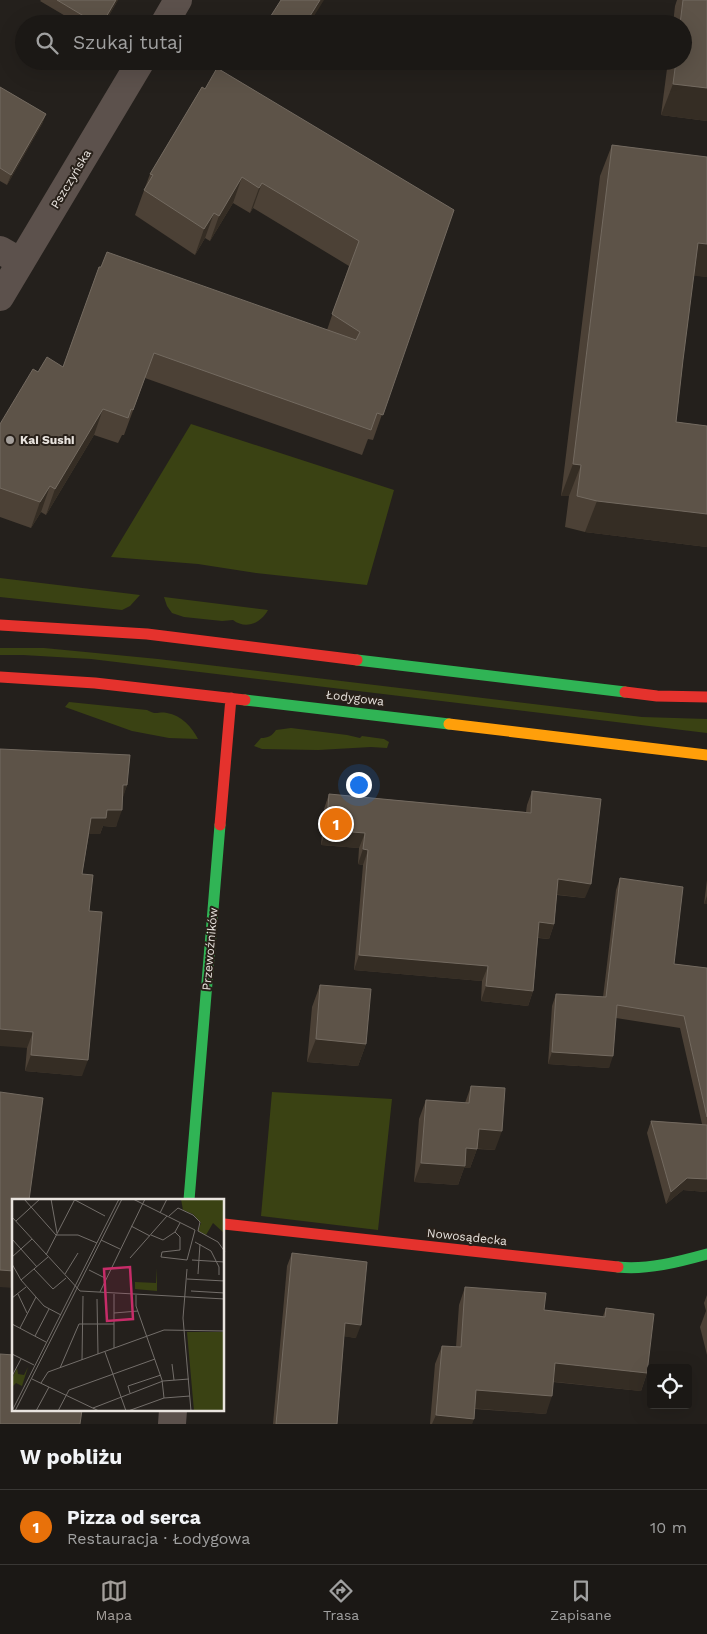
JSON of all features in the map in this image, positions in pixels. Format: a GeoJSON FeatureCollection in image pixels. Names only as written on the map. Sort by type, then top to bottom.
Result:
{"type":"FeatureCollection","features":[{"type":"Feature","properties":{"kind":"main road"},"geometry":{"type":"LineString","coordinates":[[0,625],[148,634],[656,696],[707,697]]}},
{"type":"Feature","properties":{"kind":"main road","name":"Łodygowa"},"geometry":{"type":"LineString","coordinates":[[0,677],[50,678],[99,682],[707,756]]}},
{"type":"Feature","properties":{"kind":"main road","name":"Przewoźników"},"geometry":{"type":"LineString","coordinates":[[189,1199],[231,698]]}},
{"type":"Feature","properties":{"kind":"main road","name":"Nowosądecka"},"geometry":{"type":"LineString","coordinates":[[225,1224],[629,1268],[670,1264],[707,1254]]}},
{"type":"Feature","properties":{"kind":"street"},"geometry":{"type":"LineString","coordinates":[[169,15],[178,0]]}},
{"type":"Feature","properties":{"kind":"street","name":"Pszczyńska"},"geometry":{"type":"LineString","coordinates":[[0,297],[10,256],[135,70]]}},
{"type":"Feature","properties":{"kind":"green space"},"geometry":{"type":"Polygon","coordinates":[[[191,424],[394,490],[367,585],[256,573],[198,564],[111,557],[191,424]]]}},
{"type":"Feature","properties":{"kind":"green space"},"geometry":{"type":"Polygon","coordinates":[[[0,578],[140,595],[130,606],[122,610],[0,597],[0,578]]]}},
{"type":"Feature","properties":{"kind":"green space"},"geometry":{"type":"Polygon","coordinates":[[[164,597],[268,610],[257,622],[248,625],[233,620],[222,621],[184,617],[172,613],[164,597]]]}},
{"type":"Feature","properties":{"kind":"green space"},"geometry":{"type":"Polygon","coordinates":[[[0,648],[44,648],[158,659],[642,717],[707,719],[707,733],[91,659],[0,655],[0,648]]]}},
{"type":"Feature","properties":{"kind":"green space"},"geometry":{"type":"Polygon","coordinates":[[[69,702],[172,714],[186,722],[198,739],[169,738],[132,731],[65,707],[69,702]]]}},
{"type":"Feature","properties":{"kind":"green space"},"geometry":{"type":"Polygon","coordinates":[[[291,728],[360,738],[362,736],[384,739],[389,742],[387,748],[318,750],[262,749],[254,746],[261,738],[270,736],[276,730],[291,728]]]}},
{"type":"Feature","properties":{"kind":"green space"},"geometry":{"type":"Polygon","coordinates":[[[272,1092],[392,1099],[378,1230],[261,1216],[272,1092]]]}},
{"type":"Feature","properties":{"kind":"building"},"geometry":{"type":"Polygon","coordinates":[[[57,0],[116,0],[107,15],[82,15],[57,0]]]}},
{"type":"Feature","properties":{"kind":"building"},"geometry":{"type":"Polygon","coordinates":[[[281,0],[320,0],[311,15],[271,15],[281,0]]]}},
{"type":"Feature","properties":{"kind":"building"},"geometry":{"type":"Polygon","coordinates":[[[683,0],[707,0],[707,88],[673,84],[675,70],[692,70],[692,15],[681,15],[683,0]]]}},
{"type":"Feature","properties":{"kind":"building"},"geometry":{"type":"Polygon","coordinates":[[[216,70],[220,70],[454,210],[383,415],[377,413],[371,430],[154,353],[133,410],[131,409],[128,418],[103,409],[55,489],[50,486],[40,502],[0,488],[0,424],[33,369],[38,372],[47,357],[63,367],[99,267],[101,267],[107,252],[356,340],[360,332],[332,314],[359,241],[262,183],[259,188],[242,177],[219,216],[214,213],[204,229],[144,190],[153,175],[150,174],[202,87],[205,89],[216,70]]]}},
{"type":"Feature","properties":{"kind":"building"},"geometry":{"type":"Polygon","coordinates":[[[0,87],[46,114],[11,175],[0,168],[0,87]]]}},
{"type":"Feature","properties":{"kind":"building"},"geometry":{"type":"Polygon","coordinates":[[[612,145],[707,157],[707,244],[698,243],[676,422],[707,426],[707,514],[597,501],[577,496],[581,465],[573,464],[612,145]]]}},
{"type":"Feature","properties":{"kind":"building"},"geometry":{"type":"Polygon","coordinates":[[[0,749],[130,755],[127,785],[123,785],[122,810],[107,810],[106,818],[91,818],[82,874],[93,875],[89,911],[102,912],[88,1060],[31,1055],[33,1032],[0,1029],[0,749]]]}},
{"type":"Feature","properties":{"kind":"building"},"geometry":{"type":"Polygon","coordinates":[[[532,791],[601,799],[591,884],[558,879],[554,924],[539,922],[533,991],[486,986],[488,966],[359,955],[368,850],[363,849],[365,833],[326,830],[329,794],[531,813],[532,791]]]}},
{"type":"Feature","properties":{"kind":"building"},"geometry":{"type":"Polygon","coordinates":[[[620,878],[683,887],[674,964],[707,968],[707,1117],[684,1016],[617,1005],[613,1056],[552,1052],[556,994],[606,997],[620,878]]]}},
{"type":"Feature","properties":{"kind":"building"},"geometry":{"type":"Polygon","coordinates":[[[320,985],[371,989],[366,1044],[316,1039],[320,985]]]}},
{"type":"Feature","properties":{"kind":"building"},"geometry":{"type":"Polygon","coordinates":[[[471,1086],[505,1088],[502,1131],[479,1129],[477,1149],[466,1148],[465,1166],[421,1163],[426,1100],[469,1103],[471,1086]]]}},
{"type":"Feature","properties":{"kind":"building"},"geometry":{"type":"Polygon","coordinates":[[[0,1092],[43,1098],[29,1199],[12,1199],[12,1271],[0,1270],[0,1092]]]}},
{"type":"Feature","properties":{"kind":"building"},"geometry":{"type":"Polygon","coordinates":[[[651,1121],[707,1125],[707,1179],[687,1178],[671,1192],[651,1121]]]}},
{"type":"Feature","properties":{"kind":"building"},"geometry":{"type":"Polygon","coordinates":[[[292,1253],[367,1262],[361,1325],[345,1323],[337,1424],[276,1424],[292,1253]]]}},
{"type":"Feature","properties":{"kind":"building"},"geometry":{"type":"Polygon","coordinates":[[[465,1287],[546,1293],[544,1310],[605,1317],[606,1308],[654,1314],[647,1373],[555,1363],[552,1396],[476,1390],[474,1419],[436,1415],[442,1346],[461,1347],[465,1287]]]}},
{"type":"Feature","properties":{"kind":"building"},"geometry":{"type":"Polygon","coordinates":[[[0,1354],[12,1355],[12,1412],[82,1412],[80,1424],[0,1424],[0,1354]]]}},
{"type":"Feature","properties":{"kind":"traffic: fast"},"geometry":{"type":"LineString","coordinates":[[357,660],[625,692]]}},
{"type":"Feature","properties":{"kind":"traffic: fast"},"geometry":{"type":"LineString","coordinates":[[245,700],[449,724]]}},
{"type":"Feature","properties":{"kind":"traffic: fast"},"geometry":{"type":"LineString","coordinates":[[189,1199],[220,825]]}},
{"type":"Feature","properties":{"kind":"traffic: fast"},"geometry":{"type":"LineString","coordinates":[[618,1267],[652,1266],[707,1254]]}},
{"type":"Feature","properties":{"kind":"traffic: slow"},"geometry":{"type":"LineString","coordinates":[[449,724],[707,755]]}},
{"type":"Feature","properties":{"kind":"traffic: jam"},"geometry":{"type":"LineString","coordinates":[[0,625],[147,634],[357,660]]}},
{"type":"Feature","properties":{"kind":"traffic: jam"},"geometry":{"type":"LineString","coordinates":[[0,677],[95,683],[245,700]]}},
{"type":"Feature","properties":{"kind":"traffic: jam"},"geometry":{"type":"LineString","coordinates":[[625,692],[657,696],[707,697]]}},
{"type":"Feature","properties":{"kind":"traffic: jam"},"geometry":{"type":"LineString","coordinates":[[220,825],[231,698]]}},
{"type":"Feature","properties":{"kind":"traffic: jam"},"geometry":{"type":"LineString","coordinates":[[225,1224],[618,1267]]}},
{"type":"Feature","properties":{"kind":"place","name":"Kai Sushi"},"geometry":{"type":"Point","coordinates":[10,440]}},
{"type":"Feature","properties":{"kind":"place","name":"Pizza od serca"},"geometry":{"type":"Point","coordinates":[336,824]}}]}
